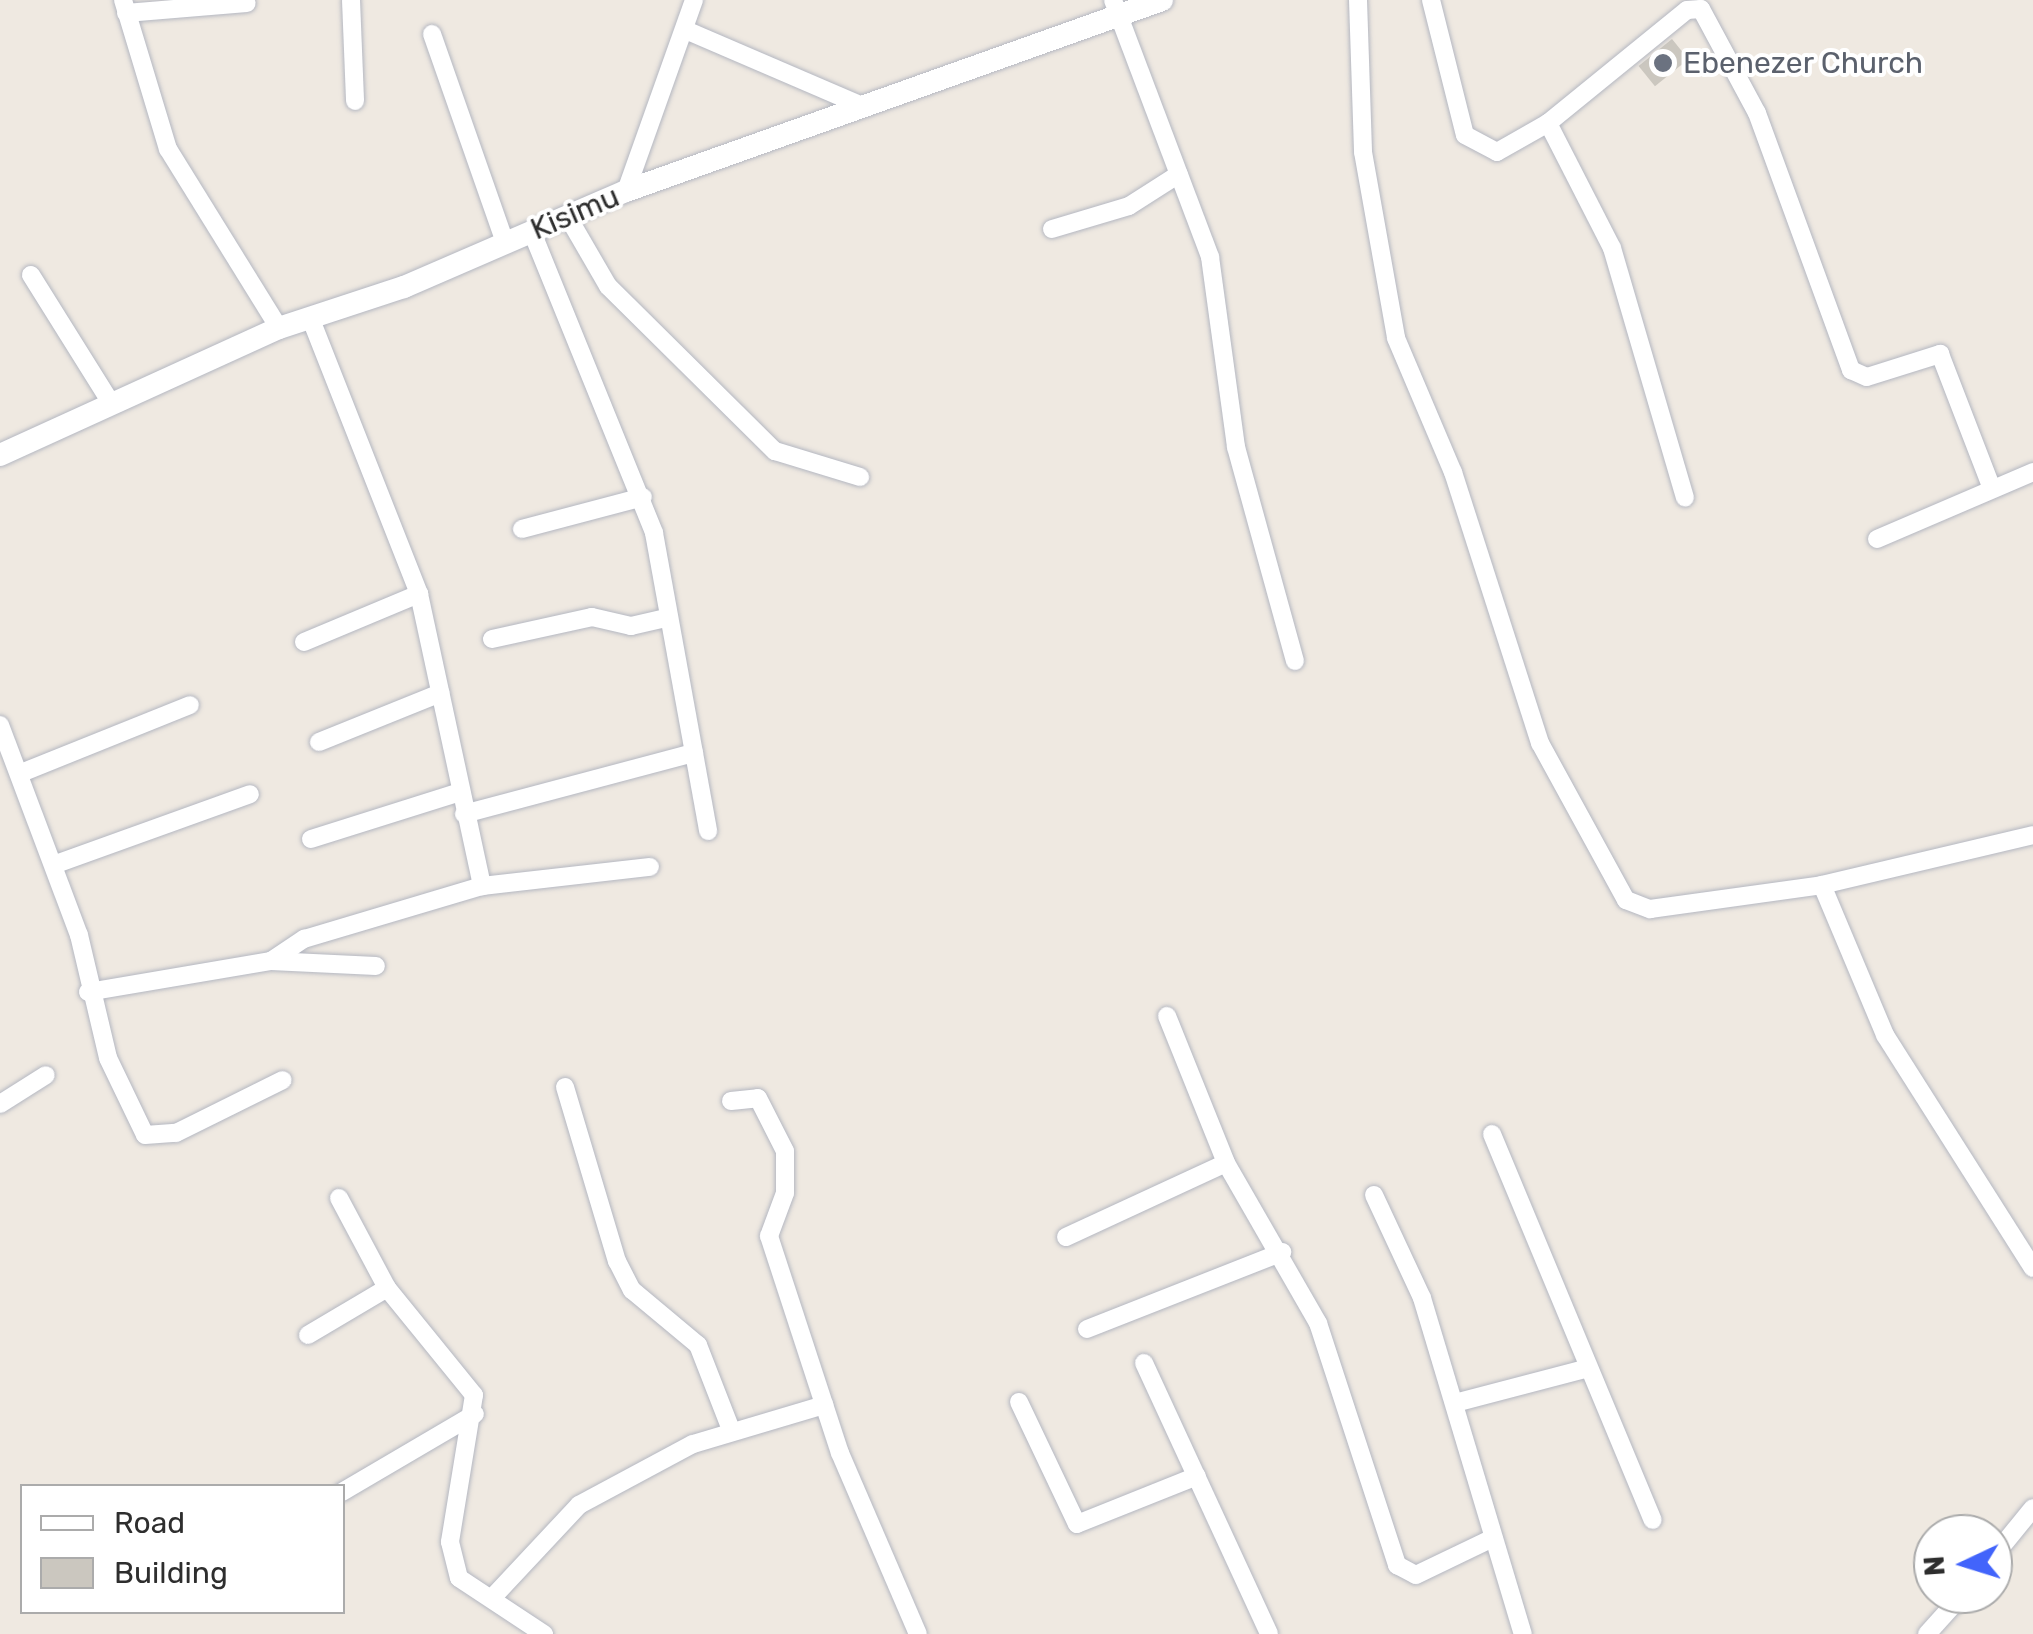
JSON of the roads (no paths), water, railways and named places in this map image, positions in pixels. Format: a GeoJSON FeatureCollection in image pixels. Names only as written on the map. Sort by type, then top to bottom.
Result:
{"type":"FeatureCollection","features":[{"type":"Feature","properties":{"kind":"street"},"geometry":{"type":"LineString","coordinates":[[351,0],[355,100]]}},
{"type":"Feature","properties":{"kind":"street"},"geometry":{"type":"LineString","coordinates":[[626,191],[688,31],[694,0]]}},
{"type":"Feature","properties":{"kind":"street","name":"Kisimu"},"geometry":{"type":"LineString","coordinates":[[0,455],[280,328],[532,232],[626,191],[1116,8],[1162,0]]}},
{"type":"Feature","properties":{"kind":"street"},"geometry":{"type":"LineString","coordinates":[[1358,0],[1363,152],[1396,338],[1453,472],[1494,616],[1559,782],[1638,909],[1822,884],[2033,835]]}},
{"type":"Feature","properties":{"kind":"street"},"geometry":{"type":"LineString","coordinates":[[1432,0],[1465,135],[1498,152],[1548,123],[1687,10],[1701,10],[1757,113],[1851,370],[1867,377],[1940,354],[1991,486]]}},
{"type":"Feature","properties":{"kind":"street"},"geometry":{"type":"LineString","coordinates":[[247,3],[124,6],[168,150],[280,328]]}},
{"type":"Feature","properties":{"kind":"street"},"geometry":{"type":"LineString","coordinates":[[1116,8],[1216,284],[1236,447],[1295,660]]}},
{"type":"Feature","properties":{"kind":"street"},"geometry":{"type":"LineString","coordinates":[[688,31],[862,106]]}},
{"type":"Feature","properties":{"kind":"street"},"geometry":{"type":"LineString","coordinates":[[432,34],[504,240]]}},
{"type":"Feature","properties":{"kind":"street"},"geometry":{"type":"LineString","coordinates":[[1548,123],[1612,248],[1684,498]]}},
{"type":"Feature","properties":{"kind":"street"},"geometry":{"type":"LineString","coordinates":[[1052,229],[1129,206],[1179,174]]}},
{"type":"Feature","properties":{"kind":"street"},"geometry":{"type":"LineString","coordinates":[[568,217],[608,286],[775,451],[860,477]]}},
{"type":"Feature","properties":{"kind":"street"},"geometry":{"type":"LineString","coordinates":[[532,232],[643,497],[708,830]]}},
{"type":"Feature","properties":{"kind":"street"},"geometry":{"type":"LineString","coordinates":[[32,275],[111,403]]}},
{"type":"Feature","properties":{"kind":"street"},"geometry":{"type":"LineString","coordinates":[[310,317],[419,594],[482,886]]}},
{"type":"Feature","properties":{"kind":"street"},"geometry":{"type":"LineString","coordinates":[[1877,539],[1991,486],[2033,472]]}},
{"type":"Feature","properties":{"kind":"street"},"geometry":{"type":"LineString","coordinates":[[522,530],[643,497]]}},
{"type":"Feature","properties":{"kind":"street"},"geometry":{"type":"LineString","coordinates":[[304,642],[419,594]]}},
{"type":"Feature","properties":{"kind":"street"},"geometry":{"type":"LineString","coordinates":[[492,639],[592,617],[631,626],[669,616]]}},
{"type":"Feature","properties":{"kind":"street"},"geometry":{"type":"LineString","coordinates":[[319,742],[440,693]]}},
{"type":"Feature","properties":{"kind":"street"},"geometry":{"type":"LineString","coordinates":[[21,773],[190,705]]}},
{"type":"Feature","properties":{"kind":"street"},"geometry":{"type":"LineString","coordinates":[[0,725],[56,864],[88,992],[145,1135],[176,1133],[283,1080]]}},
{"type":"Feature","properties":{"kind":"street"},"geometry":{"type":"LineString","coordinates":[[464,814],[694,753]]}},
{"type":"Feature","properties":{"kind":"street"},"geometry":{"type":"LineString","coordinates":[[311,839],[460,792]]}},
{"type":"Feature","properties":{"kind":"street"},"geometry":{"type":"LineString","coordinates":[[56,864],[250,794]]}},
{"type":"Feature","properties":{"kind":"street"},"geometry":{"type":"LineString","coordinates":[[271,960],[304,939],[482,886],[650,867]]}},
{"type":"Feature","properties":{"kind":"street"},"geometry":{"type":"LineString","coordinates":[[1822,884],[1886,1035],[2033,1268]]}},
{"type":"Feature","properties":{"kind":"street"},"geometry":{"type":"LineString","coordinates":[[88,992],[271,960],[376,966]]}},
{"type":"Feature","properties":{"kind":"street"},"geometry":{"type":"LineString","coordinates":[[1168,1016],[1226,1163],[1282,1252],[1352,1414],[1397,1565],[1416,1574],[1493,1538]]}},
{"type":"Feature","properties":{"kind":"street"},"geometry":{"type":"LineString","coordinates":[[0,1104],[46,1075]]}},
{"type":"Feature","properties":{"kind":"street"},"geometry":{"type":"LineString","coordinates":[[565,1088],[617,1261],[632,1290],[698,1345],[732,1432]]}},
{"type":"Feature","properties":{"kind":"street"},"geometry":{"type":"LineString","coordinates":[[730,1101],[758,1098],[785,1151],[785,1193],[769,1236],[824,1405],[918,1634]]}},
{"type":"Feature","properties":{"kind":"street"},"geometry":{"type":"LineString","coordinates":[[1492,1134],[1653,1520]]}},
{"type":"Feature","properties":{"kind":"street"},"geometry":{"type":"LineString","coordinates":[[1066,1237],[1226,1163]]}},
{"type":"Feature","properties":{"kind":"street"},"geometry":{"type":"LineString","coordinates":[[1374,1195],[1422,1298],[1524,1634]]}},
{"type":"Feature","properties":{"kind":"street"},"geometry":{"type":"LineString","coordinates":[[339,1198],[388,1288],[466,1376],[474,1414],[451,1552],[459,1578],[544,1634]]}},
{"type":"Feature","properties":{"kind":"street"},"geometry":{"type":"LineString","coordinates":[[1087,1330],[1282,1252]]}},
{"type":"Feature","properties":{"kind":"street"},"geometry":{"type":"LineString","coordinates":[[308,1335],[388,1288]]}},
{"type":"Feature","properties":{"kind":"street"},"geometry":{"type":"LineString","coordinates":[[1144,1363],[1269,1634]]}},
{"type":"Feature","properties":{"kind":"street"},"geometry":{"type":"LineString","coordinates":[[1455,1404],[1588,1368]]}},
{"type":"Feature","properties":{"kind":"street"},"geometry":{"type":"LineString","coordinates":[[1019,1402],[1076,1524],[1196,1476]]}},
{"type":"Feature","properties":{"kind":"street"},"geometry":{"type":"LineString","coordinates":[[493,1597],[579,1505],[732,1432],[824,1405]]}},
{"type":"Feature","properties":{"kind":"street"},"geometry":{"type":"LineString","coordinates":[[345,1490],[474,1414]]}},
{"type":"Feature","properties":{"kind":"street"},"geometry":{"type":"LineString","coordinates":[[2013,1535],[2031,1515]]}},
{"type":"Feature","properties":{"kind":"street"},"geometry":{"type":"LineString","coordinates":[[1926,1634],[1944,1614]]}},
{"type":"Feature","properties":{"kind":"place","name":"Ebenezer Church"},"geometry":{"type":"Point","coordinates":[1663,63]}}]}
